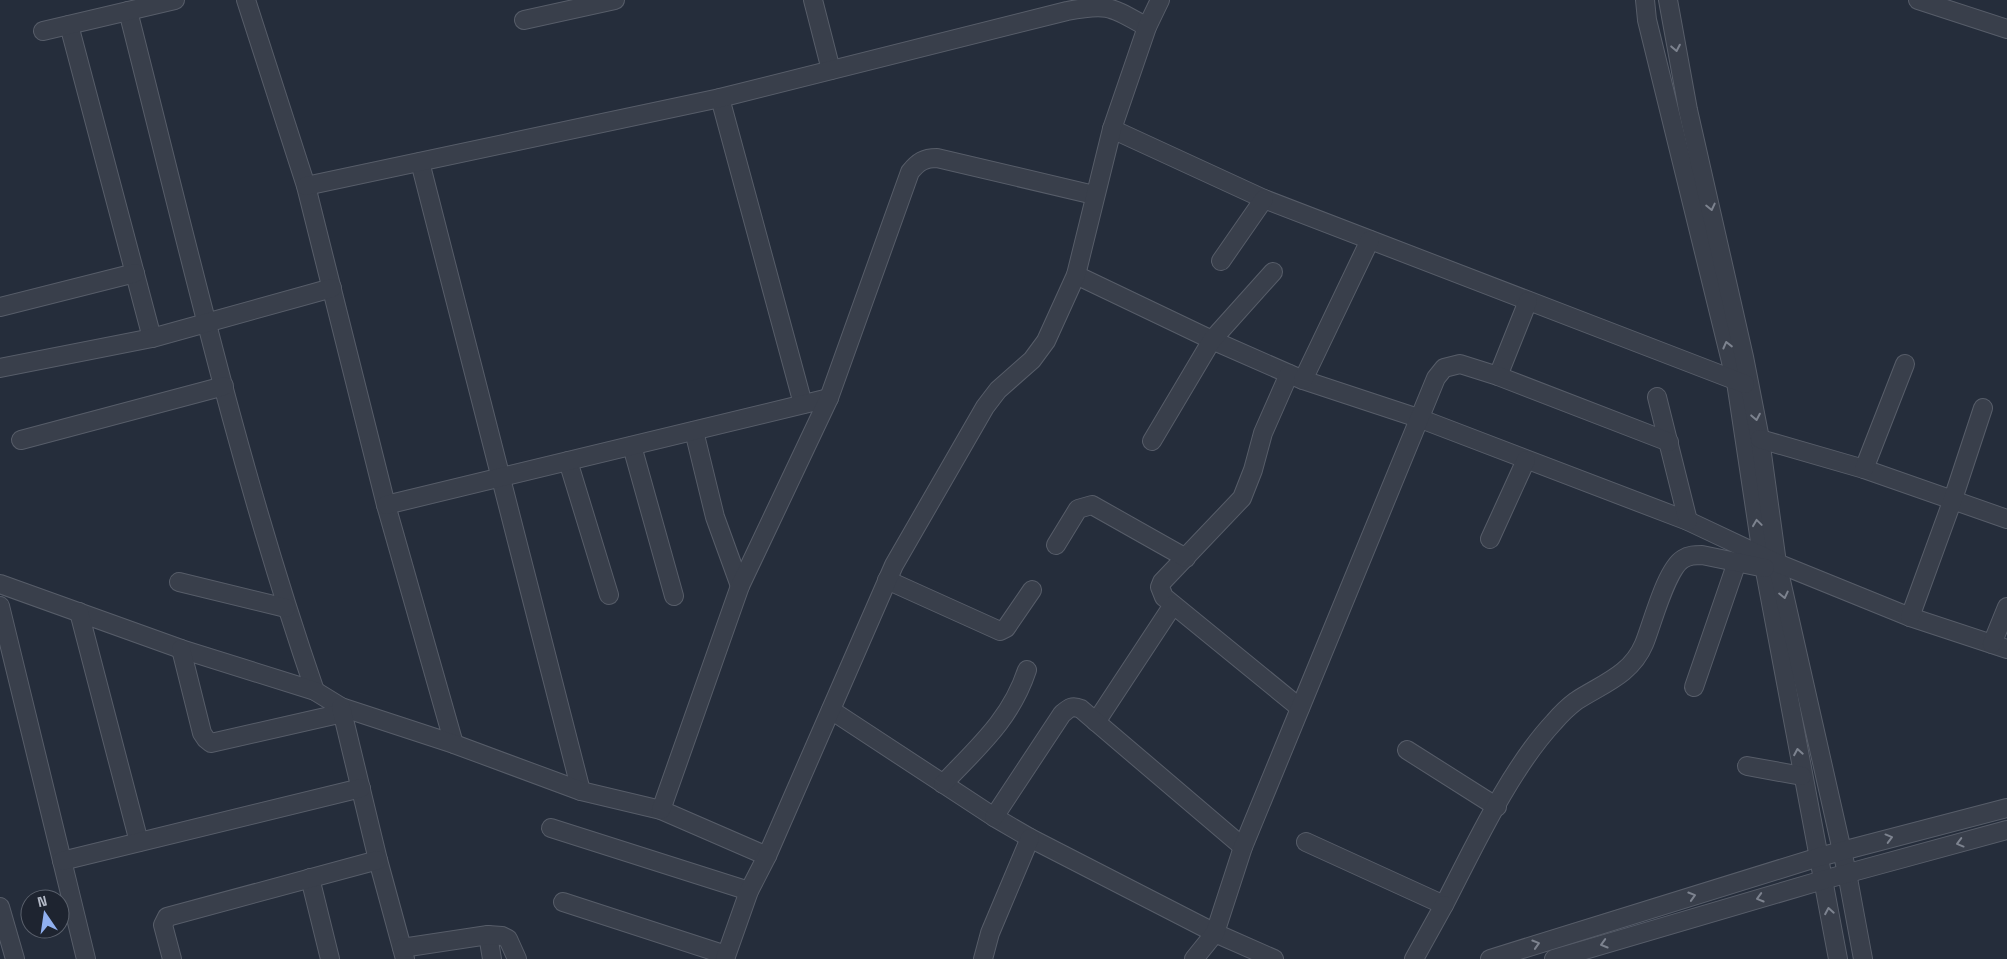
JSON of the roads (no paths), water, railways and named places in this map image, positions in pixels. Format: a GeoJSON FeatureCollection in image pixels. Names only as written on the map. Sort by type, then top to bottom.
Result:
{"type":"FeatureCollection","features":[{"type":"Feature","properties":{"kind":"street"},"geometry":{"type":"LineString","coordinates":[[43,31],[175,0]]}},
{"type":"Feature","properties":{"kind":"street"},"geometry":{"type":"LineString","coordinates":[[246,0],[306,186],[386,505],[454,744]]}},
{"type":"Feature","properties":{"kind":"street"},"geometry":{"type":"LineString","coordinates":[[524,20],[615,0]]}},
{"type":"Feature","properties":{"kind":"street"},"geometry":{"type":"LineString","coordinates":[[813,0],[831,70]]}},
{"type":"Feature","properties":{"kind":"street"},"geometry":{"type":"LineString","coordinates":[[563,902],[726,957],[749,891],[768,856],[888,580],[985,407],[998,390],[1032,360],[1046,341],[1076,275],[1094,195],[1112,128],[1148,27],[1160,0]]}},
{"type":"Feature","properties":{"kind":"street"},"geometry":{"type":"LineString","coordinates":[[1645,0],[1647,20],[1743,384],[1760,439],[1768,562],[1842,851],[1863,959]]}},
{"type":"Feature","properties":{"kind":"street"},"geometry":{"type":"LineString","coordinates":[[1918,0],[2007,29]]}},
{"type":"Feature","properties":{"kind":"street"},"geometry":{"type":"LineString","coordinates":[[306,186],[720,98],[1091,3],[1112,8],[1148,27]]}},
{"type":"Feature","properties":{"kind":"street"},"geometry":{"type":"LineString","coordinates":[[1647,20],[1669,8],[1743,384],[1768,562],[1802,776],[1824,880],[1838,959]]}},
{"type":"Feature","properties":{"kind":"street"},"geometry":{"type":"LineString","coordinates":[[128,11],[224,386],[286,608],[315,691]]}},
{"type":"Feature","properties":{"kind":"street"},"geometry":{"type":"LineString","coordinates":[[69,25],[152,338]]}},
{"type":"Feature","properties":{"kind":"street"},"geometry":{"type":"LineString","coordinates":[[720,98],[803,404]]}},
{"type":"Feature","properties":{"kind":"street"},"geometry":{"type":"LineString","coordinates":[[1112,128],[1264,199],[1743,384]]}},
{"type":"Feature","properties":{"kind":"street"},"geometry":{"type":"LineString","coordinates":[[661,810],[740,586],[829,398],[910,172],[918,162],[928,158],[937,158],[1094,195]]}},
{"type":"Feature","properties":{"kind":"street"},"geometry":{"type":"LineString","coordinates":[[420,162],[581,791]]}},
{"type":"Feature","properties":{"kind":"street"},"geometry":{"type":"LineString","coordinates":[[1221,261],[1264,199]]}},
{"type":"Feature","properties":{"kind":"street"},"geometry":{"type":"LineString","coordinates":[[1300,708],[1164,598],[1160,587],[1242,498],[1253,470],[1263,433],[1296,377],[1370,240]]}},
{"type":"Feature","properties":{"kind":"street"},"geometry":{"type":"LineString","coordinates":[[1152,441],[1212,340],[1273,272]]}},
{"type":"Feature","properties":{"kind":"street"},"geometry":{"type":"LineString","coordinates":[[0,307],[135,274]]}},
{"type":"Feature","properties":{"kind":"street"},"geometry":{"type":"LineString","coordinates":[[1076,275],[1212,340],[1296,377],[1421,419],[1688,521],[1768,562],[1910,617],[2000,646],[2007,607]]}},
{"type":"Feature","properties":{"kind":"street"},"geometry":{"type":"LineString","coordinates":[[0,368],[152,338],[332,288]]}},
{"type":"Feature","properties":{"kind":"street"},"geometry":{"type":"LineString","coordinates":[[1498,376],[1528,301]]}},
{"type":"Feature","properties":{"kind":"street"},"geometry":{"type":"LineString","coordinates":[[1194,959],[1215,933],[1243,847],[1421,419],[1436,378],[1444,368],[1460,364],[1498,376],[1669,442]]}},
{"type":"Feature","properties":{"kind":"street"},"geometry":{"type":"LineString","coordinates":[[1864,470],[1905,364]]}},
{"type":"Feature","properties":{"kind":"street"},"geometry":{"type":"LineString","coordinates":[[21,440],[224,386]]}},
{"type":"Feature","properties":{"kind":"street"},"geometry":{"type":"LineString","coordinates":[[1657,397],[1688,521]]}},
{"type":"Feature","properties":{"kind":"street"},"geometry":{"type":"LineString","coordinates":[[386,505],[829,398]]}},
{"type":"Feature","properties":{"kind":"street"},"geometry":{"type":"LineString","coordinates":[[1910,617],[1982,408]]}},
{"type":"Feature","properties":{"kind":"street"},"geometry":{"type":"LineString","coordinates":[[694,431],[715,517],[740,586]]}},
{"type":"Feature","properties":{"kind":"street"},"geometry":{"type":"LineString","coordinates":[[1760,439],[1864,470],[2007,519]]}},
{"type":"Feature","properties":{"kind":"street"},"geometry":{"type":"LineString","coordinates":[[632,446],[674,596]]}},
{"type":"Feature","properties":{"kind":"street"},"geometry":{"type":"LineString","coordinates":[[1490,539],[1526,460]]}},
{"type":"Feature","properties":{"kind":"street"},"geometry":{"type":"LineString","coordinates":[[568,461],[609,595]]}},
{"type":"Feature","properties":{"kind":"street"},"geometry":{"type":"LineString","coordinates":[[1056,545],[1078,509],[1092,505],[1186,558]]}},
{"type":"Feature","properties":{"kind":"street"},"geometry":{"type":"LineString","coordinates":[[1414,959],[1523,762],[1553,723],[1574,702],[1620,676],[1636,660],[1658,603],[1676,566],[1683,559],[1692,555],[1702,555],[1737,562],[1768,562]]}},
{"type":"Feature","properties":{"kind":"street"},"geometry":{"type":"LineString","coordinates":[[1694,687],[1737,562]]}},
{"type":"Feature","properties":{"kind":"street"},"geometry":{"type":"LineString","coordinates":[[888,580],[1000,630],[1006,628],[1032,590]]}},
{"type":"Feature","properties":{"kind":"street"},"geometry":{"type":"LineString","coordinates":[[179,582],[286,608]]}},
{"type":"Feature","properties":{"kind":"street"},"geometry":{"type":"LineString","coordinates":[[0,584],[181,649],[315,691],[342,710],[454,744],[581,791],[661,810],[768,856]]}},
{"type":"Feature","properties":{"kind":"street"},"geometry":{"type":"LineString","coordinates":[[1096,722],[1173,605]]}},
{"type":"Feature","properties":{"kind":"street"},"geometry":{"type":"LineString","coordinates":[[0,606],[4,642],[86,959]]}},
{"type":"Feature","properties":{"kind":"street"},"geometry":{"type":"LineString","coordinates":[[79,612],[139,842]]}},
{"type":"Feature","properties":{"kind":"street"},"geometry":{"type":"LineString","coordinates":[[181,649],[202,733],[211,742],[342,710]]}},
{"type":"Feature","properties":{"kind":"street"},"geometry":{"type":"LineString","coordinates":[[944,784],[1003,720],[1015,701],[1027,670]]}},
{"type":"Feature","properties":{"kind":"street"},"geometry":{"type":"LineString","coordinates":[[994,817],[1068,708],[1075,707],[1081,709],[1243,847]]}},
{"type":"Feature","properties":{"kind":"street"},"geometry":{"type":"LineString","coordinates":[[342,710],[403,954],[488,935],[502,936],[508,939],[517,959]]}},
{"type":"Feature","properties":{"kind":"street"},"geometry":{"type":"LineString","coordinates":[[831,710],[994,817],[1030,838],[1215,933],[1274,959]]}},
{"type":"Feature","properties":{"kind":"street"},"geometry":{"type":"LineString","coordinates":[[1408,750],[1497,807]]}},
{"type":"Feature","properties":{"kind":"street"},"geometry":{"type":"LineString","coordinates":[[1747,766],[1802,776]]}},
{"type":"Feature","properties":{"kind":"street"},"geometry":{"type":"LineString","coordinates":[[62,861],[361,788]]}},
{"type":"Feature","properties":{"kind":"street"},"geometry":{"type":"LineString","coordinates":[[1490,959],[1819,857],[2007,808]]}},
{"type":"Feature","properties":{"kind":"street"},"geometry":{"type":"LineString","coordinates":[[551,828],[749,891]]}},
{"type":"Feature","properties":{"kind":"street"},"geometry":{"type":"LineString","coordinates":[[1554,959],[1847,873],[2007,830]]}},
{"type":"Feature","properties":{"kind":"street"},"geometry":{"type":"LineString","coordinates":[[983,959],[990,933],[1030,838]]}},
{"type":"Feature","properties":{"kind":"street"},"geometry":{"type":"LineString","coordinates":[[1306,842],[1444,904]]}},
{"type":"Feature","properties":{"kind":"street"},"geometry":{"type":"LineString","coordinates":[[172,959],[164,925],[167,916],[378,860]]}},
{"type":"Feature","properties":{"kind":"street"},"geometry":{"type":"LineString","coordinates":[[310,878],[330,959]]}},
{"type":"Feature","properties":{"kind":"street"},"geometry":{"type":"LineString","coordinates":[[0,907],[5,939],[15,959]]}},
{"type":"Feature","properties":{"kind":"street"},"geometry":{"type":"LineString","coordinates":[[488,935],[492,959]]}}]}
